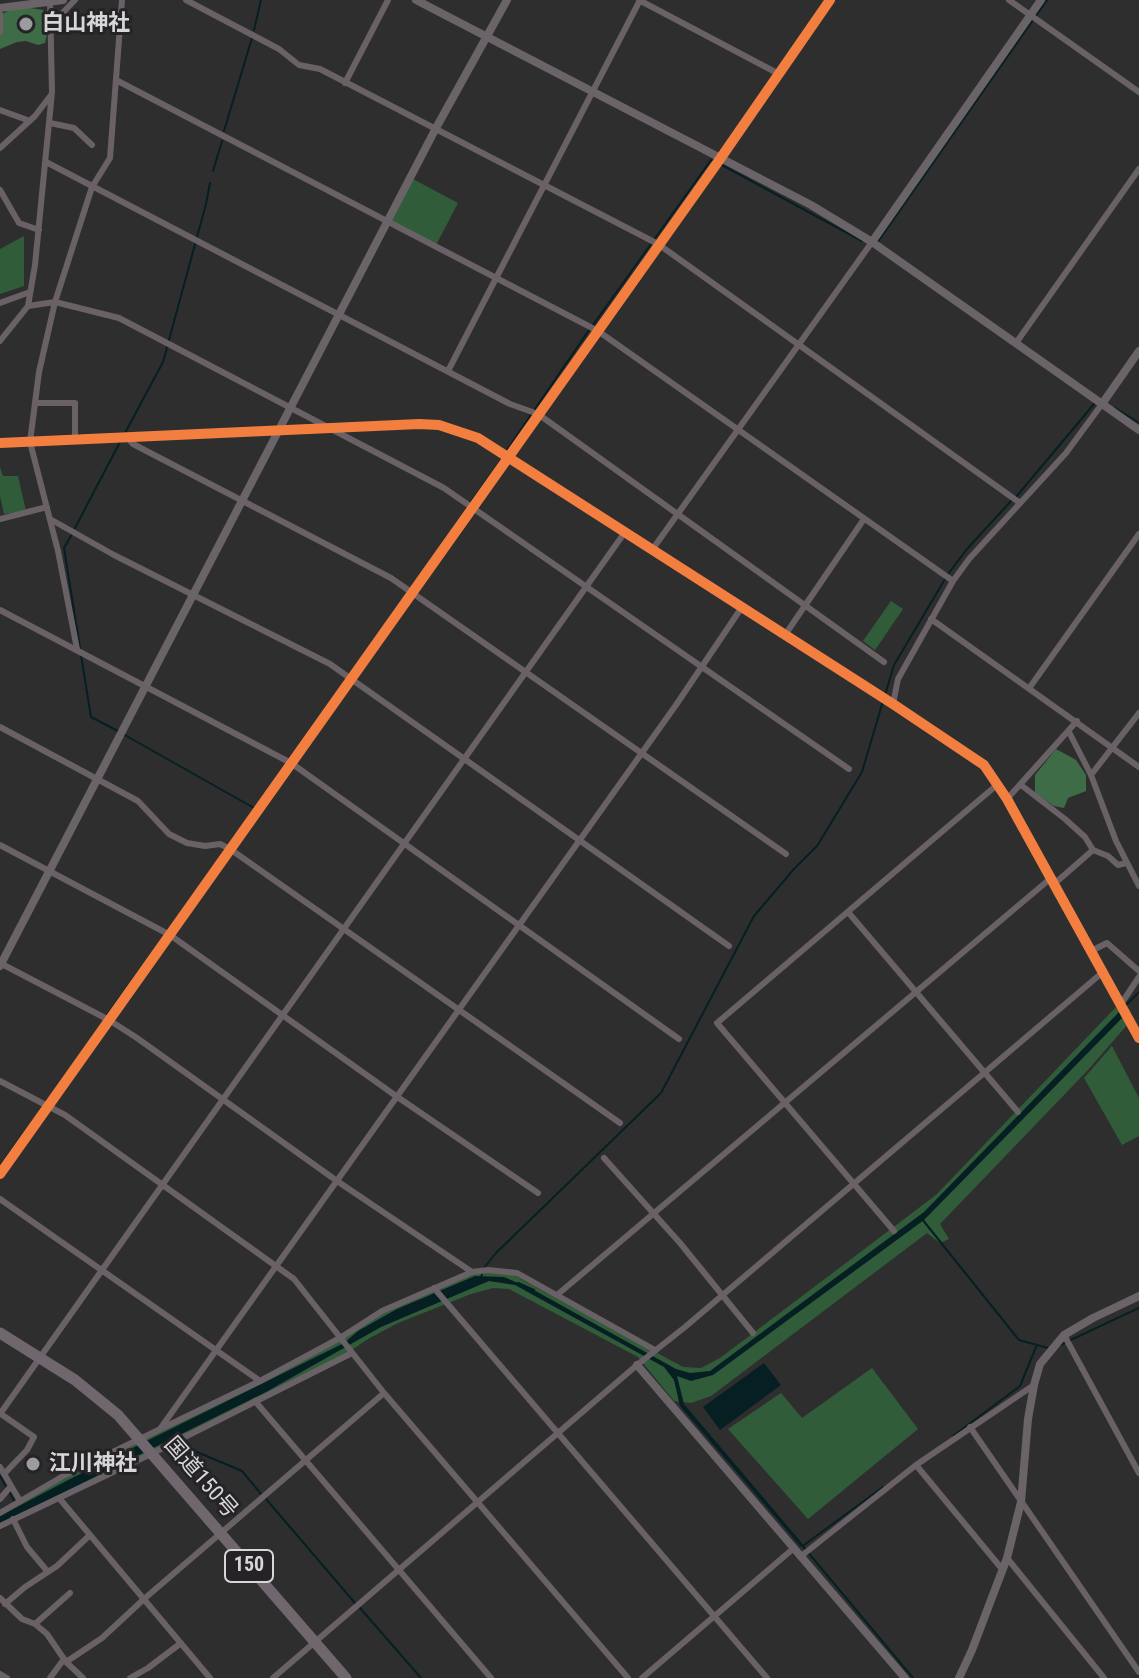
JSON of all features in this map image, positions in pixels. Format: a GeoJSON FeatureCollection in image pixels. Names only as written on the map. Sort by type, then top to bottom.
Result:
{"type":"FeatureCollection","features":[{"type":"Feature","properties":{"kind":"highway","name":"国道150号"},"geometry":{"type":"LineString","coordinates":[[0,1333],[40,1356],[96,1396],[153,1453],[346,1678]]}},
{"type":"Feature","properties":{"kind":"street"},"geometry":{"type":"LineString","coordinates":[[0,8],[63,0]]}},
{"type":"Feature","properties":{"kind":"street"},"geometry":{"type":"LineString","coordinates":[[50,27],[75,0]]}},
{"type":"Feature","properties":{"kind":"street"},"geometry":{"type":"LineString","coordinates":[[77,650],[50,519],[30,442],[55,302],[92,187],[110,158],[122,0]]}},
{"type":"Feature","properties":{"kind":"street"},"geometry":{"type":"LineString","coordinates":[[186,0],[279,49],[299,65],[314,66],[658,244],[1010,492],[1020,503]]}},
{"type":"Feature","properties":{"kind":"street"},"geometry":{"type":"LineString","coordinates":[[345,83],[388,0]]}},
{"type":"Feature","properties":{"kind":"street"},"geometry":{"type":"LineString","coordinates":[[416,0],[811,205],[872,242],[1139,430]]}},
{"type":"Feature","properties":{"kind":"street"},"geometry":{"type":"LineString","coordinates":[[472,1272],[109,1020],[0,964],[436,128],[507,0]]}},
{"type":"Feature","properties":{"kind":"street"},"geometry":{"type":"LineString","coordinates":[[448,371],[640,0],[779,74]]}},
{"type":"Feature","properties":{"kind":"street"},"geometry":{"type":"LineString","coordinates":[[0,1174],[720,159],[829,0]]}},
{"type":"Feature","properties":{"kind":"street"},"geometry":{"type":"LineString","coordinates":[[1009,0],[1139,92]]}},
{"type":"Feature","properties":{"kind":"street"},"geometry":{"type":"LineString","coordinates":[[652,550],[1041,0]]}},
{"type":"Feature","properties":{"kind":"street"},"geometry":{"type":"LineString","coordinates":[[0,341],[28,306],[50,122],[50,2]]}},
{"type":"Feature","properties":{"kind":"street"},"geometry":{"type":"LineString","coordinates":[[0,14],[0,32]]}},
{"type":"Feature","properties":{"kind":"street"},"geometry":{"type":"LineString","coordinates":[[116,80],[598,331],[953,581]]}},
{"type":"Feature","properties":{"kind":"street"},"geometry":{"type":"LineString","coordinates":[[0,148],[33,119],[52,92]]}},
{"type":"Feature","properties":{"kind":"street"},"geometry":{"type":"LineString","coordinates":[[0,110],[74,128],[92,145]]}},
{"type":"Feature","properties":{"kind":"street"},"geometry":{"type":"LineString","coordinates":[[46,162],[510,404],[538,414],[884,662]]}},
{"type":"Feature","properties":{"kind":"street"},"geometry":{"type":"LineString","coordinates":[[1016,343],[1139,169]]}},
{"type":"Feature","properties":{"kind":"street"},"geometry":{"type":"LineString","coordinates":[[0,190],[19,223],[39,230]]}},
{"type":"Feature","properties":{"kind":"street"},"geometry":{"type":"LineString","coordinates":[[0,303],[30,292]]}},
{"type":"Feature","properties":{"kind":"street"},"geometry":{"type":"LineString","coordinates":[[28,306],[55,302],[119,318],[444,488],[849,769]]}},
{"type":"Feature","properties":{"kind":"street"},"geometry":{"type":"LineString","coordinates":[[893,704],[898,679],[953,581],[969,559],[1066,453],[1139,351]]}},
{"type":"Feature","properties":{"kind":"street"},"geometry":{"type":"LineString","coordinates":[[35,403],[75,403],[75,439]]}},
{"type":"Feature","properties":{"kind":"street"},"geometry":{"type":"LineString","coordinates":[[0,443],[326,427],[439,425],[478,438],[976,758],[1007,799],[1122,1002],[1139,1038]]}},
{"type":"Feature","properties":{"kind":"street"},"geometry":{"type":"LineString","coordinates":[[126,436],[133,444],[391,578],[786,854]]}},
{"type":"Feature","properties":{"kind":"street"},"geometry":{"type":"LineString","coordinates":[[0,519],[47,507]]}},
{"type":"Feature","properties":{"kind":"street"},"geometry":{"type":"LineString","coordinates":[[50,519],[114,555],[330,664],[729,946]]}},
{"type":"Feature","properties":{"kind":"street"},"geometry":{"type":"LineString","coordinates":[[785,635],[864,519]]}},
{"type":"Feature","properties":{"kind":"street"},"geometry":{"type":"LineString","coordinates":[[20,1501],[2,1470],[27,1450],[34,1437],[0,1414],[625,532]]}},
{"type":"Feature","properties":{"kind":"street"},"geometry":{"type":"LineString","coordinates":[[1030,687],[1139,534]]}},
{"type":"Feature","properties":{"kind":"street"},"geometry":{"type":"LineString","coordinates":[[160,1429],[702,668],[742,607]]}},
{"type":"Feature","properties":{"kind":"street"},"geometry":{"type":"LineString","coordinates":[[0,610],[291,763],[679,1039]]}},
{"type":"Feature","properties":{"kind":"street"},"geometry":{"type":"LineString","coordinates":[[931,619],[1139,767]]}},
{"type":"Feature","properties":{"kind":"street"},"geometry":{"type":"LineString","coordinates":[[1091,775],[1139,713]]}},
{"type":"Feature","properties":{"kind":"street"},"geometry":{"type":"LineString","coordinates":[[1007,799],[1077,721]]}},
{"type":"Feature","properties":{"kind":"street"},"geometry":{"type":"LineString","coordinates":[[0,727],[138,801],[172,836],[187,843],[205,846],[220,844],[230,849],[620,1123]]}},
{"type":"Feature","properties":{"kind":"street"},"geometry":{"type":"LineString","coordinates":[[1069,732],[1139,886]]}},
{"type":"Feature","properties":{"kind":"street"},"geometry":{"type":"LineString","coordinates":[[894,1231],[717,1023],[998,784]]}},
{"type":"Feature","properties":{"kind":"street"},"geometry":{"type":"LineString","coordinates":[[1021,785],[1085,837],[1093,850],[1108,856],[1118,865],[1126,863]]}},
{"type":"Feature","properties":{"kind":"street"},"geometry":{"type":"LineString","coordinates":[[0,845],[170,935],[538,1193]]}},
{"type":"Feature","properties":{"kind":"street"},"geometry":{"type":"LineString","coordinates":[[557,1295],[915,991],[1093,850]]}},
{"type":"Feature","properties":{"kind":"street"},"geometry":{"type":"LineString","coordinates":[[848,912],[1018,1112]]}},
{"type":"Feature","properties":{"kind":"street"},"geometry":{"type":"LineString","coordinates":[[1091,951],[1107,943],[1139,974],[1122,1002]]}},
{"type":"Feature","properties":{"kind":"street"},"geometry":{"type":"LineString","coordinates":[[273,1678],[639,1363],[1103,972]]}},
{"type":"Feature","properties":{"kind":"street"},"geometry":{"type":"LineString","coordinates":[[1122,1002],[1139,987]]}},
{"type":"Feature","properties":{"kind":"street"},"geometry":{"type":"LineString","coordinates":[[0,1081],[65,1115],[277,1264],[295,1280],[384,1393],[628,1678]]}},
{"type":"Feature","properties":{"kind":"street"},"geometry":{"type":"LineString","coordinates":[[604,1158],[753,1333]]}},
{"type":"Feature","properties":{"kind":"street"},"geometry":{"type":"LineString","coordinates":[[0,1199],[260,1381]]}},
{"type":"Feature","properties":{"kind":"street"},"geometry":{"type":"LineString","coordinates":[[0,1513],[65,1475],[260,1381],[340,1338],[382,1311],[472,1272],[517,1273],[654,1351]]}},
{"type":"Feature","properties":{"kind":"street"},"geometry":{"type":"LineString","coordinates":[[434,1288],[767,1678]]}},
{"type":"Feature","properties":{"kind":"street"},"geometry":{"type":"LineString","coordinates":[[959,1678],[1007,1558],[1021,1502],[1034,1385],[1040,1364],[1064,1335],[1139,1296]]}},
{"type":"Feature","properties":{"kind":"street"},"geometry":{"type":"LineString","coordinates":[[1064,1335],[1139,1473]]}},
{"type":"Feature","properties":{"kind":"street"},"geometry":{"type":"LineString","coordinates":[[0,1526],[352,1353]]}},
{"type":"Feature","properties":{"kind":"street"},"geometry":{"type":"LineString","coordinates":[[639,1363],[905,1678]]}},
{"type":"Feature","properties":{"kind":"street"},"geometry":{"type":"LineString","coordinates":[[800,1557],[916,1465],[1034,1385]]}},
{"type":"Feature","properties":{"kind":"street"},"geometry":{"type":"LineString","coordinates":[[50,1678],[65,1661],[102,1638],[384,1393]]}},
{"type":"Feature","properties":{"kind":"street"},"geometry":{"type":"LineString","coordinates":[[255,1401],[491,1678]]}},
{"type":"Feature","properties":{"kind":"street"},"geometry":{"type":"LineString","coordinates":[[970,1427],[1139,1672]]}},
{"type":"Feature","properties":{"kind":"street"},"geometry":{"type":"LineString","coordinates":[[916,1465],[1002,1569]]}},
{"type":"Feature","properties":{"kind":"street"},"geometry":{"type":"LineString","coordinates":[[0,1499],[11,1486]]}},
{"type":"Feature","properties":{"kind":"street"},"geometry":{"type":"LineString","coordinates":[[59,1498],[210,1678]]}},
{"type":"Feature","properties":{"kind":"street"},"geometry":{"type":"LineString","coordinates":[[13,1519],[27,1547],[48,1572]]}},
{"type":"Feature","properties":{"kind":"street"},"geometry":{"type":"LineString","coordinates":[[83,1678],[65,1661],[47,1634],[2,1603],[48,1572],[90,1535]]}},
{"type":"Feature","properties":{"kind":"street"},"geometry":{"type":"LineString","coordinates":[[642,1678],[794,1548]]}},
{"type":"Feature","properties":{"kind":"street"},"geometry":{"type":"LineString","coordinates":[[1007,1558],[1104,1678]]}},
{"type":"Feature","properties":{"kind":"street"},"geometry":{"type":"LineString","coordinates":[[35,1624],[70,1593]]}},
{"type":"Feature","properties":{"kind":"street"},"geometry":{"type":"LineString","coordinates":[[130,1678],[181,1643]]}},
{"type":"Feature","properties":{"kind":"street"},"geometry":{"type":"LineString","coordinates":[[0,1674],[7,1678]]}},
{"type":"Feature","properties":{"kind":"green space"},"geometry":{"type":"Polygon","coordinates":[[[18,6],[43,10],[50,20],[45,43],[17,42],[0,49],[0,15],[18,6]]]}},
{"type":"Feature","properties":{"kind":"green space"},"geometry":{"type":"Polygon","coordinates":[[[413,179],[458,203],[436,245],[392,221],[413,179]]]}},
{"type":"Feature","properties":{"kind":"green space"},"geometry":{"type":"Polygon","coordinates":[[[24,236],[24,286],[0,294],[0,249],[24,236]]]}},
{"type":"Feature","properties":{"kind":"green space"},"geometry":{"type":"Polygon","coordinates":[[[0,467],[3,476],[18,476],[26,511],[4,514],[0,496],[0,467]]]}},
{"type":"Feature","properties":{"kind":"green space"},"geometry":{"type":"Polygon","coordinates":[[[891,601],[903,609],[875,650],[863,641],[891,601]]]}},
{"type":"Feature","properties":{"kind":"green space"},"geometry":{"type":"Polygon","coordinates":[[[1056,749],[1076,760],[1086,775],[1086,791],[1068,798],[1064,808],[1054,806],[1035,793],[1035,775],[1056,749]]]}},
{"type":"Feature","properties":{"kind":"green space"},"geometry":{"type":"Polygon","coordinates":[[[1116,1007],[1127,1025],[940,1224],[949,1239],[940,1243],[927,1233],[711,1396],[691,1403],[674,1401],[638,1357],[509,1289],[493,1288],[398,1323],[335,1361],[0,1527],[0,1513],[34,1493],[267,1377],[361,1322],[481,1271],[508,1272],[683,1367],[701,1368],[720,1358],[936,1195],[1116,1007]]]}},
{"type":"Feature","properties":{"kind":"green space"},"geometry":{"type":"Polygon","coordinates":[[[1112,1046],[1139,1098],[1139,1136],[1122,1145],[1084,1078],[1112,1046]]]}},
{"type":"Feature","properties":{"kind":"green space"},"geometry":{"type":"Polygon","coordinates":[[[872,1368],[918,1429],[808,1519],[728,1429],[781,1393],[802,1418],[872,1368]]]}},
{"type":"Feature","properties":{"kind":"water"},"geometry":{"type":"Polygon","coordinates":[[[1119,1012],[1122,1018],[924,1220],[713,1375],[691,1381],[677,1376],[684,1404],[801,1542],[801,1547],[680,1406],[674,1380],[664,1367],[515,1285],[489,1281],[381,1327],[266,1392],[0,1524],[0,1516],[72,1478],[344,1343],[358,1331],[397,1309],[475,1276],[504,1277],[532,1289],[676,1369],[690,1373],[710,1371],[924,1212],[1119,1012]]]}},
{"type":"Feature","properties":{"kind":"water"},"geometry":{"type":"Polygon","coordinates":[[[764,1363],[781,1385],[720,1430],[703,1407],[764,1363]]]}},
{"type":"Feature","properties":{"kind":"waterway"},"geometry":{"type":"LineString","coordinates":[[254,30],[261,0]]}},
{"type":"Feature","properties":{"kind":"waterway"},"geometry":{"type":"LineString","coordinates":[[877,243],[1047,0]]}},
{"type":"Feature","properties":{"kind":"waterway"},"geometry":{"type":"LineString","coordinates":[[224,131],[252,38]]}},
{"type":"Feature","properties":{"kind":"waterway"},"geometry":{"type":"LineString","coordinates":[[213,171],[222,141]]}},
{"type":"Feature","properties":{"kind":"waterway"},"geometry":{"type":"LineString","coordinates":[[593,325],[711,160],[714,162]]}},
{"type":"Feature","properties":{"kind":"waterway"},"geometry":{"type":"LineString","coordinates":[[720,164],[862,241]]}},
{"type":"Feature","properties":{"kind":"waterway"},"geometry":{"type":"LineString","coordinates":[[125,433],[163,362],[210,183]]}},
{"type":"Feature","properties":{"kind":"waterway"},"geometry":{"type":"LineString","coordinates":[[507,450],[589,330]]}},
{"type":"Feature","properties":{"kind":"waterway"},"geometry":{"type":"LineString","coordinates":[[1016,497],[1094,404]]}},
{"type":"Feature","properties":{"kind":"waterway"},"geometry":{"type":"LineString","coordinates":[[1115,408],[1139,423]]}},
{"type":"Feature","properties":{"kind":"waterway"},"geometry":{"type":"LineString","coordinates":[[75,528],[120,442]]}},
{"type":"Feature","properties":{"kind":"waterway"},"geometry":{"type":"LineString","coordinates":[[470,503],[504,456]]}},
{"type":"Feature","properties":{"kind":"waterway"},"geometry":{"type":"LineString","coordinates":[[885,695],[894,665],[948,574],[1011,501]]}},
{"type":"Feature","properties":{"kind":"waterway"},"geometry":{"type":"LineString","coordinates":[[416,582],[467,508]]}},
{"type":"Feature","properties":{"kind":"waterway"},"geometry":{"type":"LineString","coordinates":[[72,534],[64,548],[80,648]]}},
{"type":"Feature","properties":{"kind":"waterway"},"geometry":{"type":"LineString","coordinates":[[168,930],[366,653]]}},
{"type":"Feature","properties":{"kind":"waterway"},"geometry":{"type":"LineString","coordinates":[[81,655],[91,717],[118,731]]}},
{"type":"Feature","properties":{"kind":"waterway"},"geometry":{"type":"LineString","coordinates":[[481,1277],[496,1253],[661,1093],[754,916],[817,846],[862,772],[883,701]]}},
{"type":"Feature","properties":{"kind":"waterway"},"geometry":{"type":"LineString","coordinates":[[123,734],[254,808]]}},
{"type":"Feature","properties":{"kind":"waterway"},"geometry":{"type":"LineString","coordinates":[[107,1015],[164,936]]}},
{"type":"Feature","properties":{"kind":"waterway"},"geometry":{"type":"LineString","coordinates":[[1126,1005],[1139,992]]}},
{"type":"Feature","properties":{"kind":"waterway"},"geometry":{"type":"LineString","coordinates":[[0,1166],[104,1021]]}},
{"type":"Feature","properties":{"kind":"waterway"},"geometry":{"type":"LineString","coordinates":[[922,1219],[1019,1340],[1048,1348]]}},
{"type":"Feature","properties":{"kind":"waterway"},"geometry":{"type":"LineString","coordinates":[[518,1283],[534,1290]]}},
{"type":"Feature","properties":{"kind":"waterway"},"geometry":{"type":"LineString","coordinates":[[1058,1346],[1139,1308]]}},
{"type":"Feature","properties":{"kind":"waterway"},"geometry":{"type":"LineString","coordinates":[[953,1436],[1020,1386],[1036,1347]]}},
{"type":"Feature","properties":{"kind":"waterway"},"geometry":{"type":"LineString","coordinates":[[181,1442],[242,1471],[261,1494]]}},
{"type":"Feature","properties":{"kind":"waterway"},"geometry":{"type":"LineString","coordinates":[[0,1476],[15,1502]]}},
{"type":"Feature","properties":{"kind":"waterway"},"geometry":{"type":"LineString","coordinates":[[804,1545],[883,1487]]}},
{"type":"Feature","properties":{"kind":"waterway"},"geometry":{"type":"LineString","coordinates":[[266,1499],[355,1603]]}},
{"type":"Feature","properties":{"kind":"waterway"},"geometry":{"type":"LineString","coordinates":[[801,1544],[913,1678]]}},
{"type":"Feature","properties":{"kind":"waterway"},"geometry":{"type":"LineString","coordinates":[[360,1608],[421,1678]]}},
{"type":"Feature","properties":{"kind":"cycle path"},"geometry":{"type":"LineString","coordinates":[[0,1174],[830,0]]}},
{"type":"Feature","properties":{"kind":"cycle path"},"geometry":{"type":"LineString","coordinates":[[0,443],[419,424],[439,425],[478,438],[984,765],[1007,799],[1139,1038]]}},
{"type":"Feature","properties":{"kind":"place","name":"白山神社"},"geometry":{"type":"Point","coordinates":[26,24]}},
{"type":"Feature","properties":{"kind":"place","name":"江川神社"},"geometry":{"type":"Point","coordinates":[33,1464]}}]}
